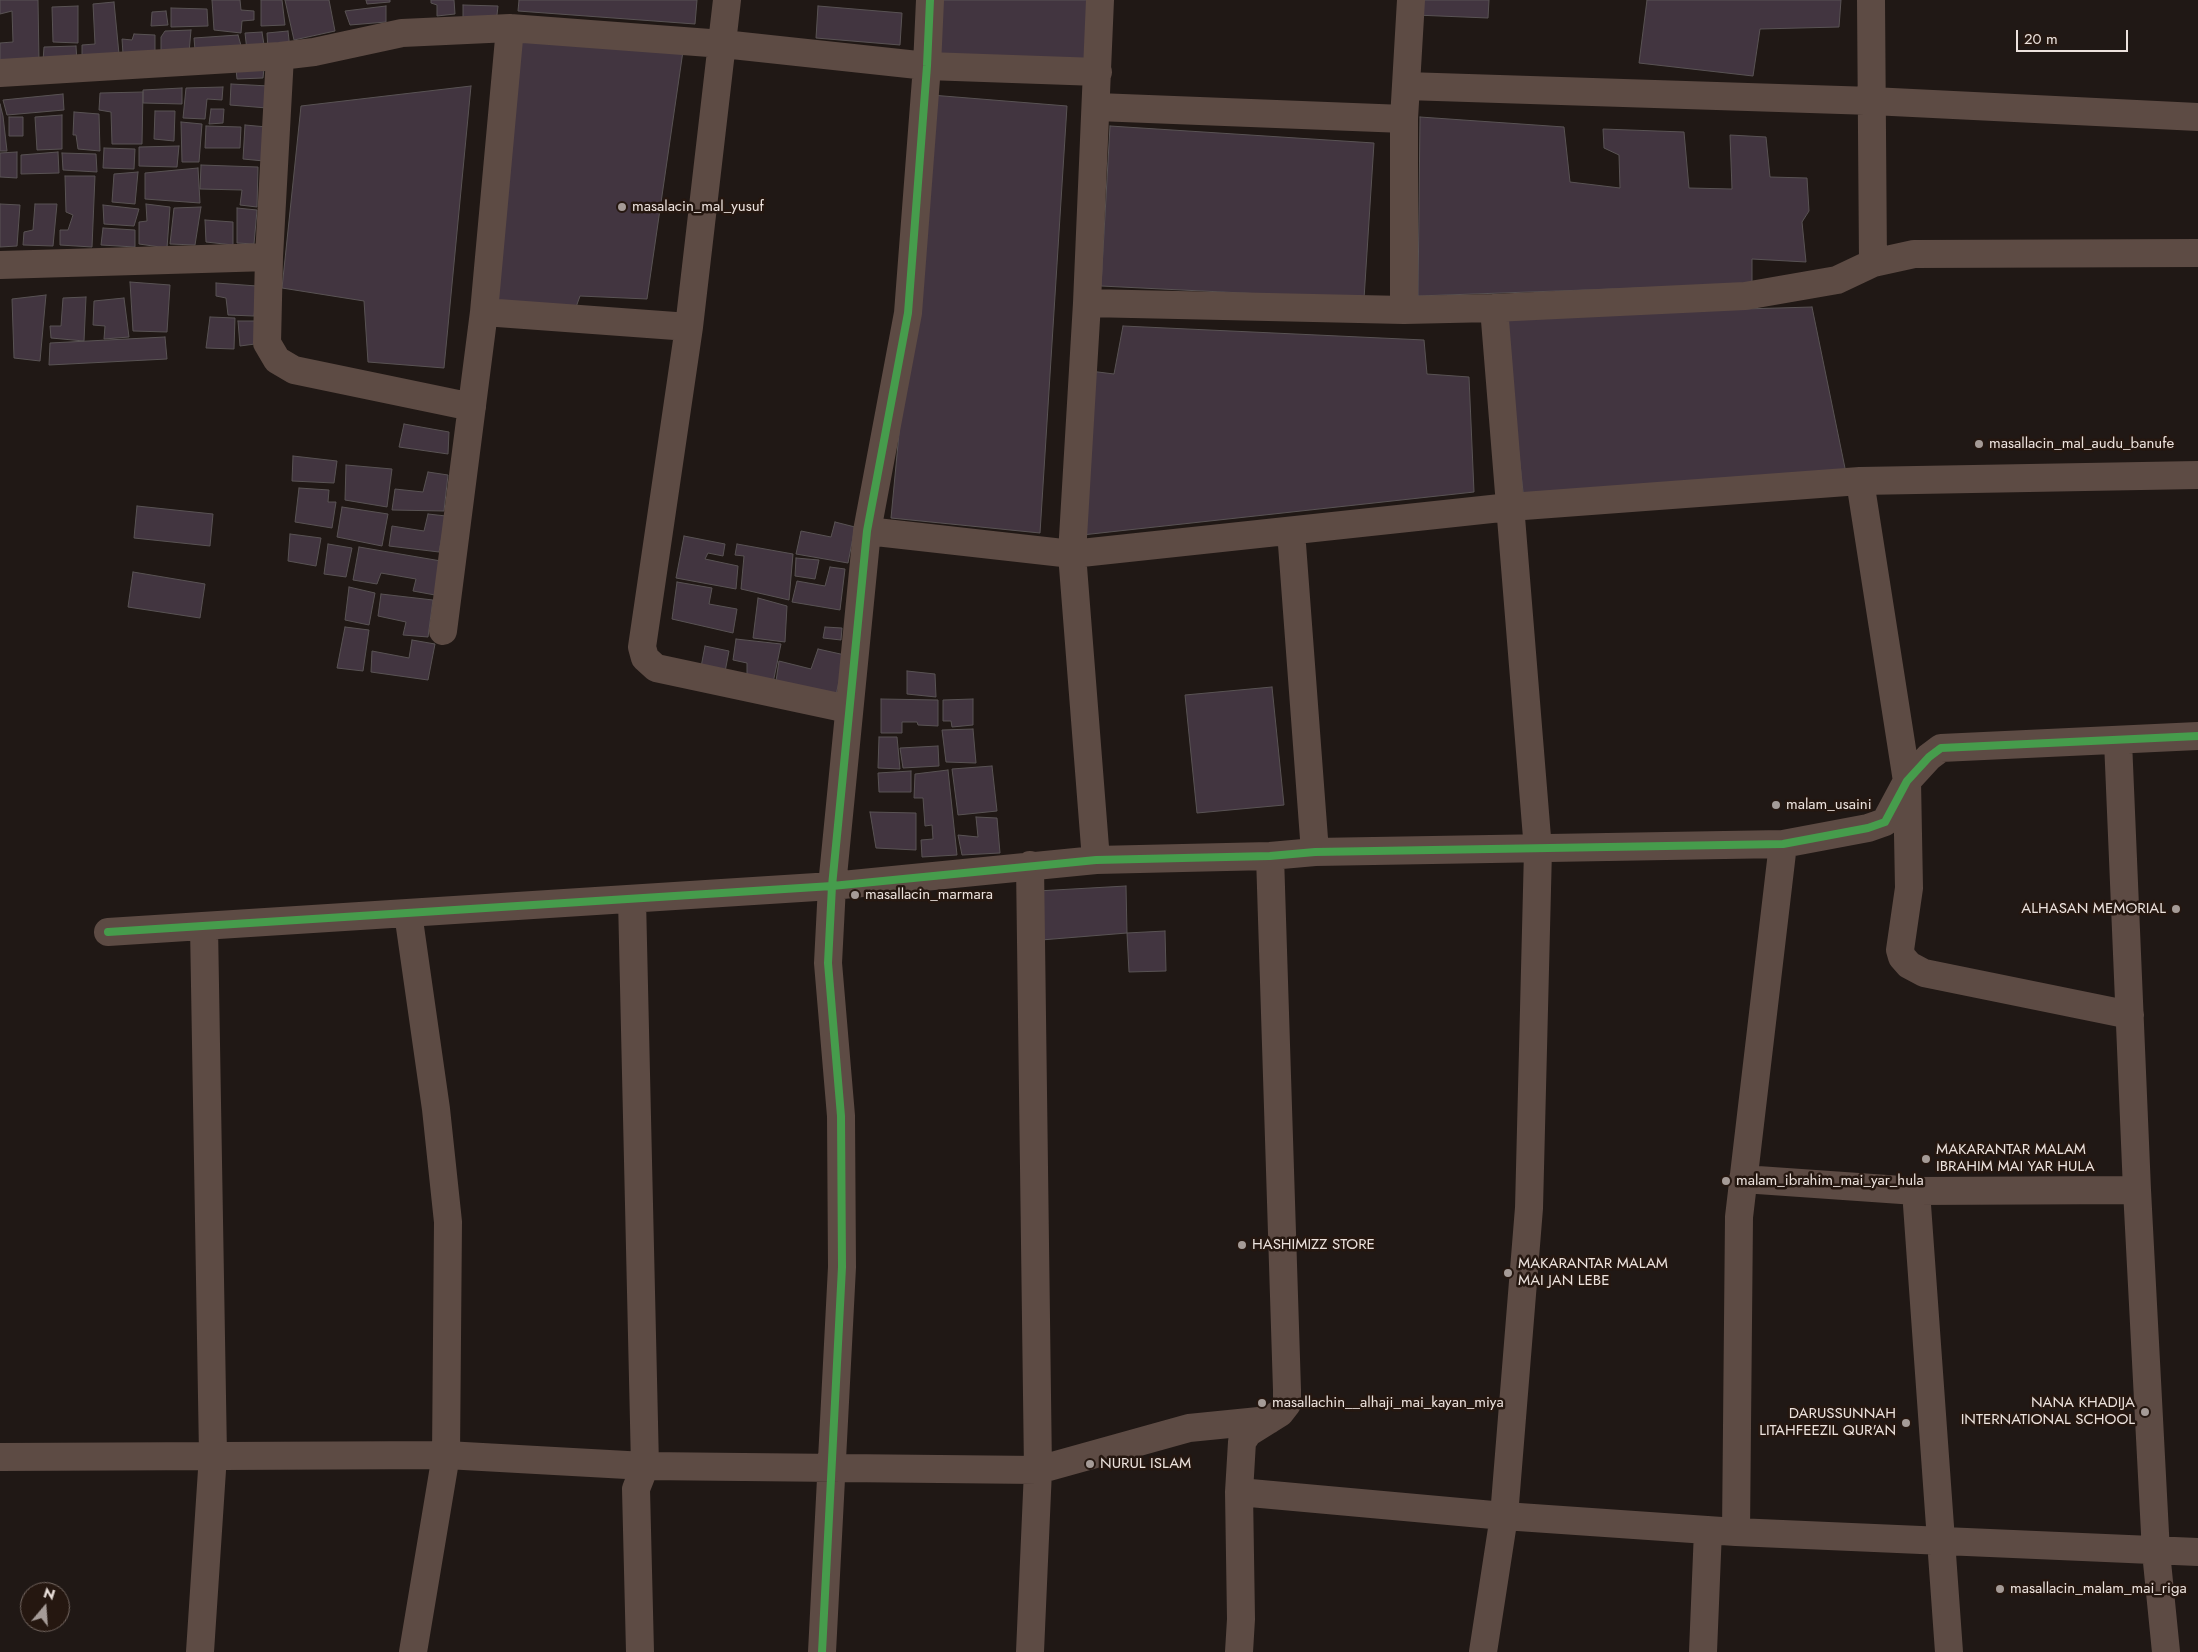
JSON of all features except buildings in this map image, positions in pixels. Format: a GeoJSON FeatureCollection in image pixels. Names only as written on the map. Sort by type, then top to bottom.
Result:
{"type":"FeatureCollection","features":[{"type":"Feature","properties":{"kind":"street"},"geometry":{"type":"LineString","coordinates":[[727,0],[690,327],[642,647],[645,658],[656,668],[848,709]]}},
{"type":"Feature","properties":{"kind":"street"},"geometry":{"type":"LineString","coordinates":[[822,1652],[830,1468],[842,1267],[840,1116],[828,963],[832,886],[867,531],[908,313],[928,66],[930,0]]}},
{"type":"Feature","properties":{"kind":"street"},"geometry":{"type":"LineString","coordinates":[[1096,860],[1072,554],[1097,107],[1100,0]]}},
{"type":"Feature","properties":{"kind":"street"},"geometry":{"type":"LineString","coordinates":[[1404,310],[1404,119],[1411,0]]}},
{"type":"Feature","properties":{"kind":"street"},"geometry":{"type":"LineString","coordinates":[[1870,0],[1874,263]]}},
{"type":"Feature","properties":{"kind":"street"},"geometry":{"type":"LineString","coordinates":[[443,631],[484,312],[510,28]]}},
{"type":"Feature","properties":{"kind":"street"},"geometry":{"type":"LineString","coordinates":[[0,73],[280,56],[314,52],[402,32],[510,28],[723,44],[928,66],[1098,72]]}},
{"type":"Feature","properties":{"kind":"street"},"geometry":{"type":"LineString","coordinates":[[280,56],[269,257],[267,342],[277,360],[294,370],[472,407]]}},
{"type":"Feature","properties":{"kind":"street"},"geometry":{"type":"LineString","coordinates":[[1406,86],[1872,100],[2198,117]]}},
{"type":"Feature","properties":{"kind":"street"},"geometry":{"type":"LineString","coordinates":[[1097,107],[1404,119]]}},
{"type":"Feature","properties":{"kind":"street"},"geometry":{"type":"LineString","coordinates":[[1087,303],[1404,310],[1494,308],[1745,296],[1837,280],[1874,263],[1914,254],[2198,253]]}},
{"type":"Feature","properties":{"kind":"street"},"geometry":{"type":"LineString","coordinates":[[0,265],[269,257]]}},
{"type":"Feature","properties":{"kind":"street"},"geometry":{"type":"LineString","coordinates":[[1483,1652],[1504,1516],[1529,1208],[1538,850],[1494,308]]}},
{"type":"Feature","properties":{"kind":"street"},"geometry":{"type":"LineString","coordinates":[[484,312],[690,327]]}},
{"type":"Feature","properties":{"kind":"street"},"geometry":{"type":"LineString","coordinates":[[867,531],[1072,554],[1510,507],[1860,481],[2198,475]]}},
{"type":"Feature","properties":{"kind":"street"},"geometry":{"type":"LineString","coordinates":[[1860,481],[1907,781],[1909,888],[1900,950],[1902,957],[1909,965],[1924,973],[2130,1015]]}},
{"type":"Feature","properties":{"kind":"street"},"geometry":{"type":"LineString","coordinates":[[1292,531],[1315,852]]}},
{"type":"Feature","properties":{"kind":"street"},"geometry":{"type":"LineString","coordinates":[[108,932],[832,886],[1096,860],[1270,856],[1315,852],[1538,850],[1783,844],[1868,828],[1885,822],[1907,781],[1929,757],[1941,748],[2198,736]]}},
{"type":"Feature","properties":{"kind":"street"},"geometry":{"type":"LineString","coordinates":[[2118,741],[2137,1190],[2156,1552],[2166,1652]]}},
{"type":"Feature","properties":{"kind":"street"},"geometry":{"type":"LineString","coordinates":[[1736,1532],[1739,1217],[1783,844]]}},
{"type":"Feature","properties":{"kind":"street"},"geometry":{"type":"LineString","coordinates":[[1239,1652],[1241,1619],[1239,1492],[1243,1438],[1280,1414],[1287,1404],[1270,856]]}},
{"type":"Feature","properties":{"kind":"street"},"geometry":{"type":"LineString","coordinates":[[1030,865],[1038,1470],[1030,1652]]}},
{"type":"Feature","properties":{"kind":"street"},"geometry":{"type":"LineString","coordinates":[[632,899],[645,1466],[636,1489],[640,1652]]}},
{"type":"Feature","properties":{"kind":"street"},"geometry":{"type":"LineString","coordinates":[[408,913],[436,1109],[448,1222],[446,1455],[413,1652]]}},
{"type":"Feature","properties":{"kind":"street"},"geometry":{"type":"LineString","coordinates":[[200,1652],[213,1454],[204,926]]}},
{"type":"Feature","properties":{"kind":"street"},"geometry":{"type":"LineString","coordinates":[[1744,1179],[1916,1191],[2137,1190]]}},
{"type":"Feature","properties":{"kind":"street"},"geometry":{"type":"LineString","coordinates":[[1916,1191],[1949,1652]]}},
{"type":"Feature","properties":{"kind":"street"},"geometry":{"type":"LineString","coordinates":[[0,1457],[213,1454],[446,1455],[645,1466],[1038,1470],[1188,1428],[1269,1420]]}},
{"type":"Feature","properties":{"kind":"street"},"geometry":{"type":"LineString","coordinates":[[1239,1492],[1504,1516],[1736,1532],[2156,1552],[2198,1552]]}},
{"type":"Feature","properties":{"kind":"street"},"geometry":{"type":"LineString","coordinates":[[1703,1652],[1708,1530]]}},
{"type":"Feature","properties":{"kind":"cycle path"},"geometry":{"type":"LineString","coordinates":[[822,1652],[842,1267],[841,1116],[828,963],[832,886],[867,531],[908,313],[927,66],[930,0]]}},
{"type":"Feature","properties":{"kind":"cycle path"},"geometry":{"type":"LineString","coordinates":[[108,932],[832,886],[1096,860],[1270,856],[1315,852],[1783,844],[1868,828],[1885,822],[1907,781],[1929,757],[1941,748],[2198,736]]}},
{"type":"Feature","properties":{"kind":"place","name":"masalacin_mal_yusuf"},"geometry":{"type":"Point","coordinates":[622,207]}},
{"type":"Feature","properties":{"kind":"place","name":"masallacin_mal_audu_banufe"},"geometry":{"type":"Point","coordinates":[1979,444]}},
{"type":"Feature","properties":{"kind":"place","name":"malam_usaini"},"geometry":{"type":"Point","coordinates":[1776,805]}},
{"type":"Feature","properties":{"kind":"place","name":"masallacin_marmara"},"geometry":{"type":"Point","coordinates":[855,895]}},
{"type":"Feature","properties":{"kind":"place","name":"ALHASAN MEMORIAL"},"geometry":{"type":"Point","coordinates":[2176,909]}},
{"type":"Feature","properties":{"kind":"place","name":"MAKARANTAR MALAM IBRAHIM MAI YAR HULA"},"geometry":{"type":"Point","coordinates":[1926,1159]}},
{"type":"Feature","properties":{"kind":"place","name":"malam_ibrahim_mai_yar_hula"},"geometry":{"type":"Point","coordinates":[1726,1181]}},
{"type":"Feature","properties":{"kind":"place","name":"HASHIMIZZ STORE"},"geometry":{"type":"Point","coordinates":[1242,1245]}},
{"type":"Feature","properties":{"kind":"place","name":"MAKARANTAR MALAM MAI JAN LEBE"},"geometry":{"type":"Point","coordinates":[1508,1273]}},
{"type":"Feature","properties":{"kind":"place","name":"masallachin__alhaji_mai_kayan_miya"},"geometry":{"type":"Point","coordinates":[1262,1403]}},
{"type":"Feature","properties":{"kind":"place","name":"NANA KHADIJA INTERNATIONAL SCHOOL"},"geometry":{"type":"Point","coordinates":[2145,1412]}},
{"type":"Feature","properties":{"kind":"place","name":"DARUSSUNNAH LITAHFEEZIL QUR'AN"},"geometry":{"type":"Point","coordinates":[1906,1423]}},
{"type":"Feature","properties":{"kind":"place","name":"NURUL ISLAM"},"geometry":{"type":"Point","coordinates":[1090,1464]}},
{"type":"Feature","properties":{"kind":"place","name":"masallacin_malam_mai_riga"},"geometry":{"type":"Point","coordinates":[2000,1589]}}]}
